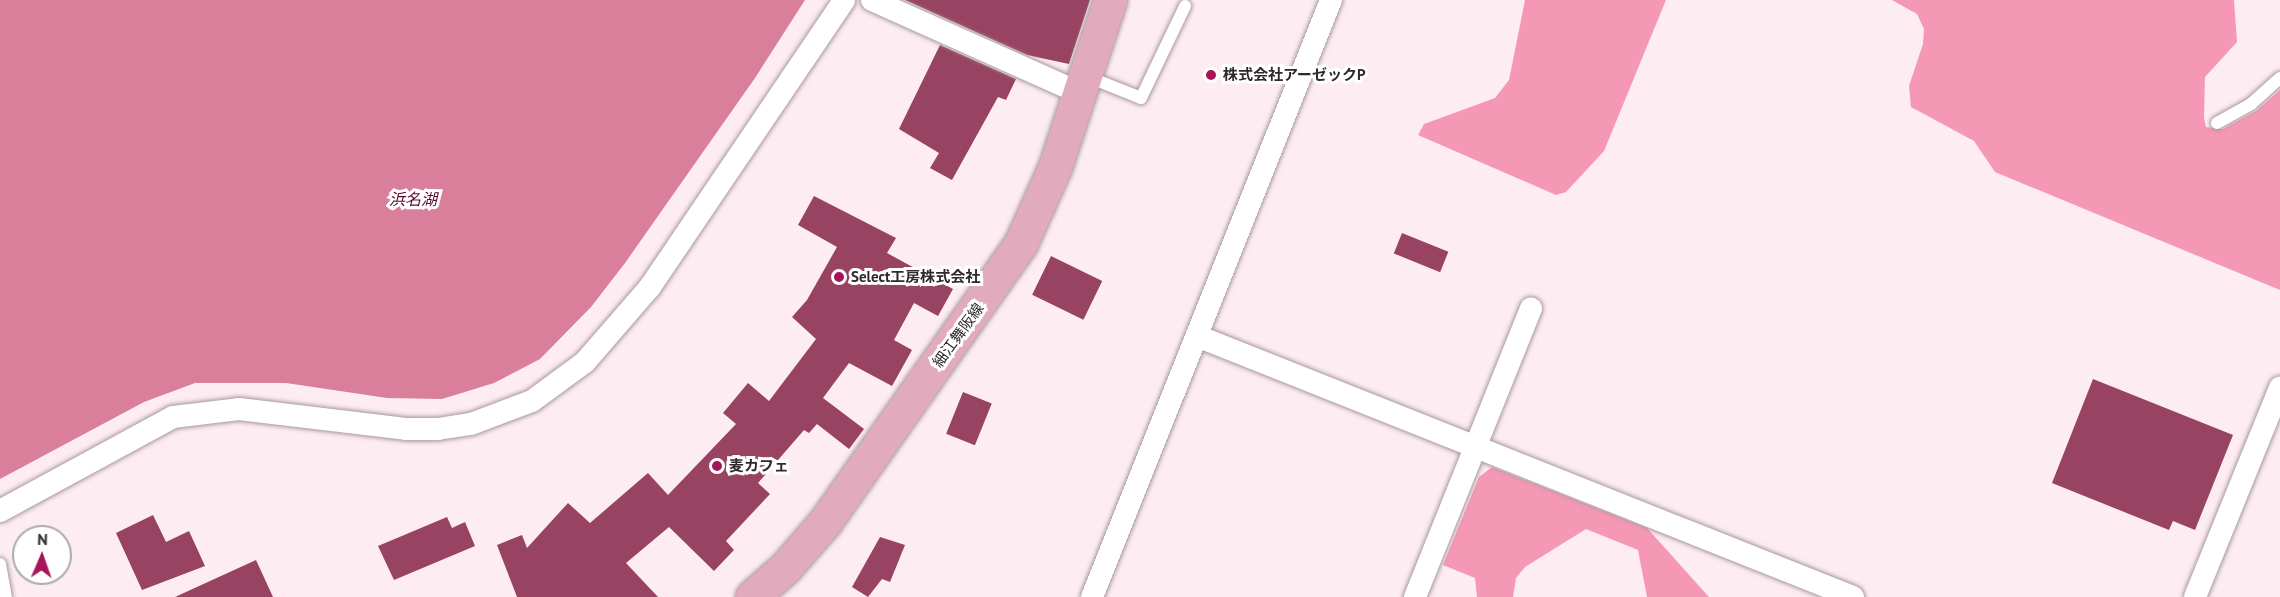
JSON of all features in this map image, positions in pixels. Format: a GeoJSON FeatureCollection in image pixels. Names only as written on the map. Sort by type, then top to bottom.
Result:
{"type":"FeatureCollection","features":[{"type":"Feature","properties":{"kind":"main road","name":"細江舞阪線"},"geometry":{"type":"LineString","coordinates":[[752,597],[784,568],[825,522],[1003,272],[1045,194],[1110,0]]}},
{"type":"Feature","properties":{"kind":"street"},"geometry":{"type":"LineString","coordinates":[[0,511],[173,417],[240,409],[406,429],[438,429],[471,424],[532,401],[585,362],[650,287],[844,0]]}},
{"type":"Feature","properties":{"kind":"street"},"geometry":{"type":"LineString","coordinates":[[872,0],[1083,84]]}},
{"type":"Feature","properties":{"kind":"street"},"geometry":{"type":"LineString","coordinates":[[1092,597],[1331,0]]}},
{"type":"Feature","properties":{"kind":"street"},"geometry":{"type":"LineString","coordinates":[[1415,597],[1531,309]]}},
{"type":"Feature","properties":{"kind":"street"},"geometry":{"type":"LineString","coordinates":[[1197,336],[1853,597]]}},
{"type":"Feature","properties":{"kind":"street"},"geometry":{"type":"LineString","coordinates":[[2194,597],[2280,388]]}},
{"type":"Feature","properties":{"kind":"lane"},"geometry":{"type":"LineString","coordinates":[[1083,84],[1141,98],[1185,6]]}},
{"type":"Feature","properties":{"kind":"lane"},"geometry":{"type":"LineString","coordinates":[[2217,123],[2251,104],[2280,78]]}},
{"type":"Feature","properties":{"kind":"lane"},"geometry":{"type":"LineString","coordinates":[[0,564],[6,597]]}},
{"type":"Feature","properties":{"kind":"shaded area"},"geometry":{"type":"Polygon","coordinates":[[[1525,0],[1666,0],[1604,151],[1566,192],[1556,195],[1418,135],[1424,124],[1495,98],[1509,80],[1525,0]]]}},
{"type":"Feature","properties":{"kind":"shaded area"},"geometry":{"type":"Polygon","coordinates":[[[1892,0],[2234,0],[2237,42],[2205,77],[2204,118],[2206,127],[2223,129],[2256,111],[2280,90],[2280,290],[1995,172],[1974,141],[1911,107],[1909,86],[1923,44],[1924,29],[1917,14],[1892,0]]]}},
{"type":"Feature","properties":{"kind":"shaded area"},"geometry":{"type":"Polygon","coordinates":[[[1492,467],[1647,528],[1709,597],[1647,597],[1638,550],[1586,529],[1525,567],[1516,578],[1513,597],[1477,597],[1475,578],[1443,565],[1479,477],[1492,467]]]}},
{"type":"Feature","properties":{"kind":"water","name":"浜名湖"},"geometry":{"type":"Polygon","coordinates":[[[0,0],[805,0],[755,78],[625,263],[591,307],[540,359],[494,383],[442,399],[387,398],[286,383],[195,383],[144,402],[0,479],[0,0]]]}},
{"type":"Feature","properties":{"kind":"building"},"geometry":{"type":"Polygon","coordinates":[[[905,0],[1090,0],[1069,64],[1027,55],[905,0]]]}},
{"type":"Feature","properties":{"kind":"building"},"geometry":{"type":"Polygon","coordinates":[[[940,45],[1016,79],[1006,100],[998,97],[952,180],[930,168],[939,153],[899,129],[940,45]]]}},
{"type":"Feature","properties":{"kind":"building"},"geometry":{"type":"Polygon","coordinates":[[[814,196],[896,238],[887,253],[953,289],[938,316],[914,303],[894,340],[912,350],[892,386],[849,363],[823,398],[864,429],[849,449],[817,424],[809,433],[804,430],[758,483],[770,494],[726,541],[734,550],[714,571],[669,527],[626,563],[658,597],[517,597],[497,545],[522,535],[527,548],[568,503],[590,523],[648,473],[668,495],[736,424],[723,413],[748,383],[769,401],[816,339],[792,317],[807,300],[837,247],[798,225],[814,196]]]}},
{"type":"Feature","properties":{"kind":"building"},"geometry":{"type":"Polygon","coordinates":[[[1402,233],[1448,252],[1440,272],[1394,253],[1402,233]]]}},
{"type":"Feature","properties":{"kind":"building"},"geometry":{"type":"Polygon","coordinates":[[[1051,256],[1102,281],[1083,320],[1032,295],[1051,256]]]}},
{"type":"Feature","properties":{"kind":"building"},"geometry":{"type":"Polygon","coordinates":[[[2093,379],[2233,435],[2195,530],[2173,521],[2169,530],[2052,483],[2093,379]]]}},
{"type":"Feature","properties":{"kind":"building"},"geometry":{"type":"Polygon","coordinates":[[[963,392],[992,404],[975,445],[946,434],[963,392]]]}},
{"type":"Feature","properties":{"kind":"building"},"geometry":{"type":"Polygon","coordinates":[[[153,515],[166,542],[189,531],[205,566],[142,590],[116,533],[153,515]]]}},
{"type":"Feature","properties":{"kind":"building"},"geometry":{"type":"Polygon","coordinates":[[[447,517],[452,528],[465,522],[475,546],[394,580],[378,546],[447,517]]]}},
{"type":"Feature","properties":{"kind":"building"},"geometry":{"type":"Polygon","coordinates":[[[880,537],[905,545],[890,582],[882,579],[868,597],[852,587],[880,537]]]}},
{"type":"Feature","properties":{"kind":"building"},"geometry":{"type":"Polygon","coordinates":[[[256,560],[273,597],[175,597],[256,560]]]}},
{"type":"Feature","properties":{"kind":"place","name":"株式会社アーゼックP"},"geometry":{"type":"Point","coordinates":[1211,75]}},
{"type":"Feature","properties":{"kind":"place","name":"Select工房株式会社"},"geometry":{"type":"Point","coordinates":[839,277]}},
{"type":"Feature","properties":{"kind":"place","name":"麦カフェ"},"geometry":{"type":"Point","coordinates":[717,466]}}]}
